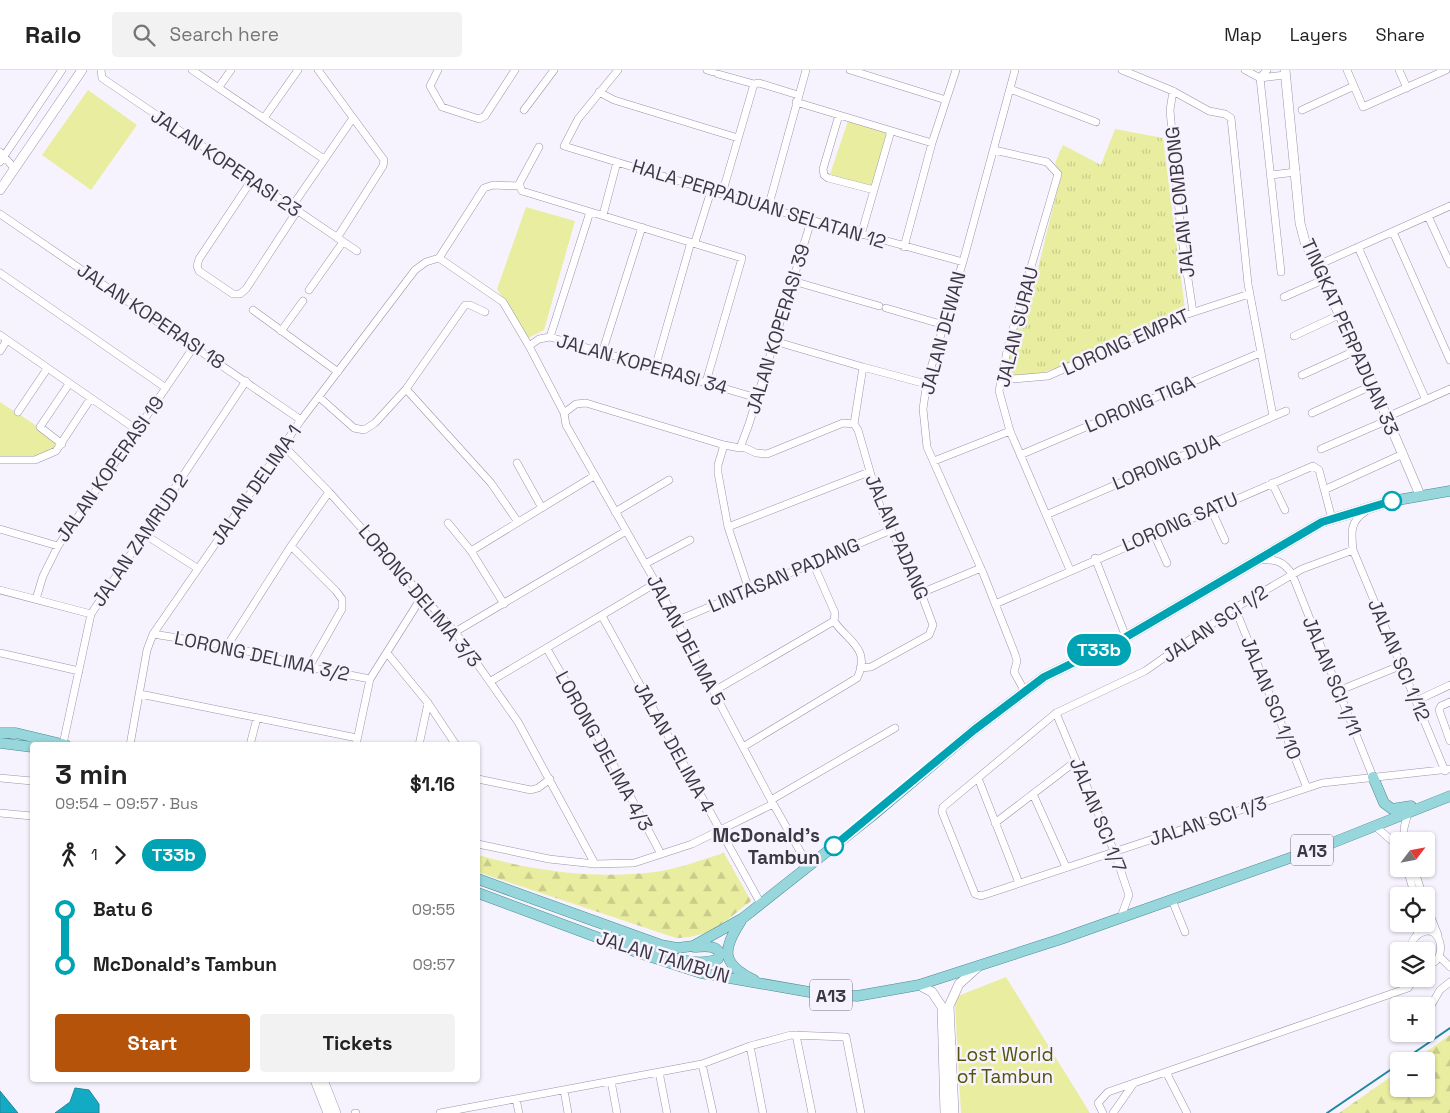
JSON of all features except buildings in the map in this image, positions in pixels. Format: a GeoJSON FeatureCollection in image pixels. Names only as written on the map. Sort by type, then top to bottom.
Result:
{"type":"FeatureCollection","features":[{"type":"Feature","properties":{"kind":"main road"},"geometry":{"type":"LineString","coordinates":[[693,946],[743,918],[809,867],[1024,690],[1076,660],[1126,637],[1256,560],[1336,517],[1375,505],[1420,495],[1450,491]]}},
{"type":"Feature","properties":{"kind":"main road"},"geometry":{"type":"LineString","coordinates":[[0,733],[16,733],[52,742]]}},
{"type":"Feature","properties":{"kind":"main road"},"geometry":{"type":"LineString","coordinates":[[0,743],[30,747]]}},
{"type":"Feature","properties":{"kind":"main road"},"geometry":{"type":"LineString","coordinates":[[1373,777],[1384,804],[1392,809],[1405,808],[1450,796]]}},
{"type":"Feature","properties":{"kind":"main road","name":"A13"},"geometry":{"type":"LineString","coordinates":[[1172,900],[1375,826],[1450,796]]}},
{"type":"Feature","properties":{"kind":"main road","name":"JALAN TAMBUN"},"geometry":{"type":"LineString","coordinates":[[480,880],[644,938],[677,948],[693,946],[713,947],[720,954],[718,959],[701,962],[686,960],[605,934],[580,930]]}},
{"type":"Feature","properties":{"kind":"main road","name":"JALAN TAMBUN"},"geometry":{"type":"LineString","coordinates":[[480,894],[701,973],[815,994],[845,996],[919,985],[1172,900]]}},
{"type":"Feature","properties":{"kind":"main road"},"geometry":{"type":"LineString","coordinates":[[743,918],[728,942],[728,956],[735,969],[761,984]]}},
{"type":"Feature","properties":{"kind":"street"},"geometry":{"type":"LineString","coordinates":[[15,168],[1,157],[62,70]]}},
{"type":"Feature","properties":{"kind":"street"},"geometry":{"type":"LineString","coordinates":[[0,190],[82,70]]}},
{"type":"Feature","properties":{"kind":"street","name":"JALAN KOPERASI 23"},"geometry":{"type":"LineString","coordinates":[[101,70],[102,78],[358,252]]}},
{"type":"Feature","properties":{"kind":"street"},"geometry":{"type":"LineString","coordinates":[[192,70],[324,159]]}},
{"type":"Feature","properties":{"kind":"street"},"geometry":{"type":"LineString","coordinates":[[219,87],[231,70]]}},
{"type":"Feature","properties":{"kind":"street"},"geometry":{"type":"LineString","coordinates":[[264,118],[298,70]]}},
{"type":"Feature","properties":{"kind":"street"},"geometry":{"type":"LineString","coordinates":[[309,290],[383,166],[384,160],[318,70]]}},
{"type":"Feature","properties":{"kind":"street"},"geometry":{"type":"LineString","coordinates":[[438,70],[430,82],[431,91],[446,110],[477,119],[484,117],[515,70]]}},
{"type":"Feature","properties":{"kind":"street"},"geometry":{"type":"LineString","coordinates":[[524,110],[554,70]]}},
{"type":"Feature","properties":{"kind":"street"},"geometry":{"type":"LineString","coordinates":[[618,70],[599,92],[614,100],[738,138]]}},
{"type":"Feature","properties":{"kind":"street"},"geometry":{"type":"LineString","coordinates":[[768,208],[806,70]]}},
{"type":"Feature","properties":{"kind":"street"},"geometry":{"type":"LineString","coordinates":[[850,70],[946,100]]}},
{"type":"Feature","properties":{"kind":"street"},"geometry":{"type":"LineString","coordinates":[[904,247],[932,143],[956,70]]}},
{"type":"Feature","properties":{"kind":"street","name":"JALAN DEWAN"},"geometry":{"type":"LineString","coordinates":[[1015,70],[963,262],[926,384],[923,409],[927,447],[981,568],[1017,658],[1015,675],[1024,690]]}},
{"type":"Feature","properties":{"kind":"street"},"geometry":{"type":"LineString","coordinates":[[1122,70],[1173,91],[1209,111],[1228,115],[1231,118],[1249,294],[1273,416]]}},
{"type":"Feature","properties":{"kind":"street"},"geometry":{"type":"LineString","coordinates":[[1245,70],[1260,78],[1285,73]]}},
{"type":"Feature","properties":{"kind":"street"},"geometry":{"type":"LineString","coordinates":[[1267,70],[1260,78],[1281,272]]}},
{"type":"Feature","properties":{"kind":"street"},"geometry":{"type":"LineString","coordinates":[[1347,70],[1363,107],[1446,70]]}},
{"type":"Feature","properties":{"kind":"street"},"geometry":{"type":"LineString","coordinates":[[1399,70],[1407,88]]}},
{"type":"Feature","properties":{"kind":"street"},"geometry":{"type":"LineString","coordinates":[[713,72],[754,84],[759,83],[839,115],[932,143]]}},
{"type":"Feature","properties":{"kind":"street","name":"TINGKAT PERPADUAN 33"},"geometry":{"type":"LineString","coordinates":[[1285,73],[1300,223],[1305,242],[1341,314],[1420,495]]}},
{"type":"Feature","properties":{"kind":"street"},"geometry":{"type":"LineString","coordinates":[[722,194],[754,84]]}},
{"type":"Feature","properties":{"kind":"street"},"geometry":{"type":"LineString","coordinates":[[1302,110],[1354,86]]}},
{"type":"Feature","properties":{"kind":"street"},"geometry":{"type":"LineString","coordinates":[[1010,89],[1096,122]]}},
{"type":"Feature","properties":{"kind":"street","name":"JALAN LOMBONG"},"geometry":{"type":"LineString","coordinates":[[1173,91],[1170,110],[1181,233],[1193,312]]}},
{"type":"Feature","properties":{"kind":"street","name":"HALA PERPADUAN SELATAN 12"},"geometry":{"type":"LineString","coordinates":[[599,92],[578,119],[564,146],[811,221],[963,262]]}},
{"type":"Feature","properties":{"kind":"street"},"geometry":{"type":"LineString","coordinates":[[839,115],[823,169],[824,175],[828,178],[874,190]]}},
{"type":"Feature","properties":{"kind":"street"},"geometry":{"type":"LineString","coordinates":[[251,181],[199,259],[197,266],[199,271],[233,294],[240,294],[246,289],[324,159],[353,118]]}},
{"type":"Feature","properties":{"kind":"street"},"geometry":{"type":"LineString","coordinates":[[861,235],[891,131]]}},
{"type":"Feature","properties":{"kind":"street"},"geometry":{"type":"LineString","coordinates":[[519,186],[539,147]]}},
{"type":"Feature","properties":{"kind":"street","name":"JALAN SURAU"},"geometry":{"type":"LineString","coordinates":[[994,150],[1047,162],[1058,174],[1008,346],[1000,380],[1000,398],[1010,431],[1070,570]]}},
{"type":"Feature","properties":{"kind":"street"},"geometry":{"type":"LineString","coordinates":[[603,215],[617,162]]}},
{"type":"Feature","properties":{"kind":"street"},"geometry":{"type":"LineString","coordinates":[[1271,175],[1296,172]]}},
{"type":"Feature","properties":{"kind":"street"},"geometry":{"type":"LineString","coordinates":[[439,258],[484,188],[493,185],[519,186],[525,192],[739,255],[742,259],[706,382]]}},
{"type":"Feature","properties":{"kind":"street"},"geometry":{"type":"LineString","coordinates":[[655,368],[710,191]]}},
{"type":"Feature","properties":{"kind":"street"},"geometry":{"type":"LineString","coordinates":[[1318,265],[1450,206]]}},
{"type":"Feature","properties":{"kind":"street"},"geometry":{"type":"LineString","coordinates":[[550,337],[590,212]]}},
{"type":"Feature","properties":{"kind":"street","name":"JALAN KOPERASI 18"},"geometry":{"type":"LineString","coordinates":[[0,214],[302,420]]}},
{"type":"Feature","properties":{"kind":"street"},"geometry":{"type":"LineString","coordinates":[[1428,216],[1450,264]]}},
{"type":"Feature","properties":{"kind":"street","name":"JALAN KOPERASI 39"},"geometry":{"type":"LineString","coordinates":[[741,446],[811,221]]}},
{"type":"Feature","properties":{"kind":"street"},"geometry":{"type":"LineString","coordinates":[[602,352],[642,227]]}},
{"type":"Feature","properties":{"kind":"street"},"geometry":{"type":"LineString","coordinates":[[1393,232],[1450,360]]}},
{"type":"Feature","properties":{"kind":"street"},"geometry":{"type":"LineString","coordinates":[[1358,247],[1426,400]]}},
{"type":"Feature","properties":{"kind":"street","name":"JALAN DELIMA 5"},"geometry":{"type":"LineString","coordinates":[[439,258],[503,302],[529,346],[564,413],[566,425],[656,584],[772,802],[809,867]]}},
{"type":"Feature","properties":{"kind":"street","name":"JALAN DELIMA 1"},"geometry":{"type":"LineString","coordinates":[[131,742],[147,650],[153,634],[197,568],[338,372],[416,270],[426,262],[439,258]]}},
{"type":"Feature","properties":{"kind":"street"},"geometry":{"type":"LineString","coordinates":[[0,273],[166,388]]}},
{"type":"Feature","properties":{"kind":"street"},"geometry":{"type":"LineString","coordinates":[[1284,297],[1325,280]]}},
{"type":"Feature","properties":{"kind":"street"},"geometry":{"type":"LineString","coordinates":[[792,281],[944,325]]}},
{"type":"Feature","properties":{"kind":"street","name":"LORONG EMPAT"},"geometry":{"type":"LineString","coordinates":[[1000,380],[1048,376],[1193,312],[1249,294]]}},
{"type":"Feature","properties":{"kind":"street"},"geometry":{"type":"LineString","coordinates":[[281,331],[303,301]]}},
{"type":"Feature","properties":{"kind":"street"},"geometry":{"type":"LineString","coordinates":[[320,397],[354,428],[361,431],[375,423],[406,389],[465,305],[470,305],[484,312]]}},
{"type":"Feature","properties":{"kind":"street"},"geometry":{"type":"LineString","coordinates":[[253,310],[338,372]]}},
{"type":"Feature","properties":{"kind":"street"},"geometry":{"type":"LineString","coordinates":[[1294,336],[1341,314]]}},
{"type":"Feature","properties":{"kind":"street"},"geometry":{"type":"LineString","coordinates":[[0,335],[137,430]]}},
{"type":"Feature","properties":{"kind":"street","name":"JALAN KOPERASI 34"},"geometry":{"type":"LineString","coordinates":[[529,346],[539,340],[550,337],[757,398]]}},
{"type":"Feature","properties":{"kind":"street"},"geometry":{"type":"LineString","coordinates":[[0,350],[7,340]]}},
{"type":"Feature","properties":{"kind":"street"},"geometry":{"type":"LineString","coordinates":[[774,341],[926,384]]}},
{"type":"Feature","properties":{"kind":"street","name":"JALAN KOPERASI 19"},"geometry":{"type":"LineString","coordinates":[[36,599],[43,576],[58,546],[195,346]]}},
{"type":"Feature","properties":{"kind":"street"},"geometry":{"type":"LineString","coordinates":[[1302,375],[1357,350]]}},
{"type":"Feature","properties":{"kind":"street","name":"LORONG TIGA"},"geometry":{"type":"LineString","coordinates":[[1020,455],[1260,353]]}},
{"type":"Feature","properties":{"kind":"street"},"geometry":{"type":"LineString","coordinates":[[564,413],[576,404],[590,404],[724,445],[736,448],[741,446],[756,453],[767,454],[843,423],[854,424],[863,367]]}},
{"type":"Feature","properties":{"kind":"street"},"geometry":{"type":"LineString","coordinates":[[18,412],[47,369]]}},
{"type":"Feature","properties":{"kind":"street","name":"JALAN ZAMRUD 2"},"geometry":{"type":"LineString","coordinates":[[65,742],[91,614],[246,381]]}},
{"type":"Feature","properties":{"kind":"street"},"geometry":{"type":"LineString","coordinates":[[62,444],[40,427],[69,384]]}},
{"type":"Feature","properties":{"kind":"street"},"geometry":{"type":"LineString","coordinates":[[1312,413],[1373,385]]}},
{"type":"Feature","properties":{"kind":"street"},"geometry":{"type":"LineString","coordinates":[[406,389],[490,483],[518,522]]}},
{"type":"Feature","properties":{"kind":"street"},"geometry":{"type":"LineString","coordinates":[[1321,449],[1450,389]]}},
{"type":"Feature","properties":{"kind":"street"},"geometry":{"type":"LineString","coordinates":[[0,460],[34,460],[56,451],[91,398]]}},
{"type":"Feature","properties":{"kind":"street","name":"LORONG DUA"},"geometry":{"type":"LineString","coordinates":[[1046,515],[1286,411]]}},
{"type":"Feature","properties":{"kind":"street","name":"JALAN PADANG"},"geometry":{"type":"LineString","coordinates":[[854,424],[858,430],[880,506],[921,593],[933,629],[929,635],[871,668],[860,668]]}},
{"type":"Feature","properties":{"kind":"street"},"geometry":{"type":"LineString","coordinates":[[934,461],[1010,431]]}},
{"type":"Feature","properties":{"kind":"street"},"geometry":{"type":"LineString","coordinates":[[724,445],[718,465],[718,473],[728,527],[749,590]]}},
{"type":"Feature","properties":{"kind":"street","name":"LORONG DELIMA 3/3"},"geometry":{"type":"LineString","coordinates":[[284,446],[424,595],[492,681],[518,722],[595,864]]}},
{"type":"Feature","properties":{"kind":"street"},"geometry":{"type":"LineString","coordinates":[[1324,490],[1403,454]]}},
{"type":"Feature","properties":{"kind":"street"},"geometry":{"type":"LineString","coordinates":[[517,463],[542,508]]}},
{"type":"Feature","properties":{"kind":"street","name":"LORONG SATU"},"geometry":{"type":"LineString","coordinates":[[995,604],[1095,558],[1315,466],[1319,470],[1324,490],[1336,517]]}},
{"type":"Feature","properties":{"kind":"street"},"geometry":{"type":"LineString","coordinates":[[728,527],[869,472]]}},
{"type":"Feature","properties":{"kind":"street"},"geometry":{"type":"LineString","coordinates":[[472,551],[594,476]]}},
{"type":"Feature","properties":{"kind":"street"},"geometry":{"type":"LineString","coordinates":[[615,512],[669,480]]}},
{"type":"Feature","properties":{"kind":"street"},"geometry":{"type":"LineString","coordinates":[[1272,483],[1285,510]]}},
{"type":"Feature","properties":{"kind":"street"},"geometry":{"type":"LineString","coordinates":[[227,646],[291,546],[329,492]]}},
{"type":"Feature","properties":{"kind":"street"},"geometry":{"type":"LineString","coordinates":[[1353,550],[1351,532],[1354,522],[1358,516],[1375,505]]}},
{"type":"Feature","properties":{"kind":"street"},"geometry":{"type":"LineString","coordinates":[[1212,509],[1225,540]]}},
{"type":"Feature","properties":{"kind":"street"},"geometry":{"type":"LineString","coordinates":[[448,523],[472,551],[504,604]]}},
{"type":"Feature","properties":{"kind":"street"},"geometry":{"type":"LineString","coordinates":[[0,529],[58,546]]}},
{"type":"Feature","properties":{"kind":"street","name":"LINTASAN PADANG"},"geometry":{"type":"LineString","coordinates":[[676,621],[891,530]]}},
{"type":"Feature","properties":{"kind":"street"},"geometry":{"type":"LineString","coordinates":[[455,632],[626,531]]}},
{"type":"Feature","properties":{"kind":"street"},"geometry":{"type":"LineString","coordinates":[[144,534],[197,568]]}},
{"type":"Feature","properties":{"kind":"street"},"geometry":{"type":"LineString","coordinates":[[1154,534],[1166,563]]}},
{"type":"Feature","properties":{"kind":"street"},"geometry":{"type":"LineString","coordinates":[[645,564],[690,540]]}},
{"type":"Feature","properties":{"kind":"street"},"geometry":{"type":"LineString","coordinates":[[291,546],[336,591],[342,600],[342,609],[309,667]]}},
{"type":"Feature","properties":{"kind":"street","name":"JALAN SCI 1/2"},"geometry":{"type":"LineString","coordinates":[[975,891],[943,814],[943,807],[1056,713],[1146,670],[1235,608],[1292,574],[1324,559],[1353,550]]}},
{"type":"Feature","properties":{"kind":"street","name":"JALAN SCI 1/12"},"geometry":{"type":"LineString","coordinates":[[1353,550],[1447,770]]}},
{"type":"Feature","properties":{"kind":"street"},"geometry":{"type":"LineString","coordinates":[[1095,558],[1126,637]]}},
{"type":"Feature","properties":{"kind":"street"},"geometry":{"type":"LineString","coordinates":[[1256,560],[1272,559],[1284,563],[1292,574]]}},
{"type":"Feature","properties":{"kind":"street"},"geometry":{"type":"LineString","coordinates":[[813,563],[835,613],[834,622]]}},
{"type":"Feature","properties":{"kind":"street"},"geometry":{"type":"LineString","coordinates":[[921,593],[981,568]]}},
{"type":"Feature","properties":{"kind":"street","name":"JALAN SCI 1/11"},"geometry":{"type":"LineString","coordinates":[[1292,574],[1373,777]]}},
{"type":"Feature","properties":{"kind":"street"},"geometry":{"type":"LineString","coordinates":[[492,681],[656,584]]}},
{"type":"Feature","properties":{"kind":"street"},"geometry":{"type":"LineString","coordinates":[[0,590],[91,614]]}},
{"type":"Feature","properties":{"kind":"street"},"geometry":{"type":"LineString","coordinates":[[140,694],[257,718],[356,742],[370,679],[424,595]]}},
{"type":"Feature","properties":{"kind":"street","name":"JALAN SCI 1/10"},"geometry":{"type":"LineString","coordinates":[[1235,608],[1307,788]]}},
{"type":"Feature","properties":{"kind":"street","name":"JALAN DELIMA 4"},"geometry":{"type":"LineString","coordinates":[[602,616],[720,832],[762,903]]}},
{"type":"Feature","properties":{"kind":"street"},"geometry":{"type":"LineString","coordinates":[[743,747],[853,681],[860,668],[856,644],[834,622]]}},
{"type":"Feature","properties":{"kind":"street"},"geometry":{"type":"LineString","coordinates":[[714,691],[834,622]]}},
{"type":"Feature","properties":{"kind":"street","name":"LORONG DELIMA 3/2"},"geometry":{"type":"LineString","coordinates":[[153,634],[227,646],[309,667],[370,679]]}},
{"type":"Feature","properties":{"kind":"street","name":"LORONG DELIMA 4/3"},"geometry":{"type":"LineString","coordinates":[[547,649],[605,750],[661,854]]}},
{"type":"Feature","properties":{"kind":"street"},"geometry":{"type":"LineString","coordinates":[[0,653],[78,671]]}},
{"type":"Feature","properties":{"kind":"street"},"geometry":{"type":"LineString","coordinates":[[387,653],[428,703],[454,742]]}},
{"type":"Feature","properties":{"kind":"street"},"geometry":{"type":"LineString","coordinates":[[1338,691],[1402,665]]}},
{"type":"Feature","properties":{"kind":"street"},"geometry":{"type":"LineString","coordinates":[[1416,700],[1450,685]]}},
{"type":"Feature","properties":{"kind":"street"},"geometry":{"type":"LineString","coordinates":[[1450,702],[1440,707],[1439,710],[1450,741]]}},
{"type":"Feature","properties":{"kind":"street"},"geometry":{"type":"LineString","coordinates":[[420,742],[428,703]]}},
{"type":"Feature","properties":{"kind":"street","name":"JALAN SCI 1/7"},"geometry":{"type":"LineString","coordinates":[[1056,713],[1114,852],[1129,895],[1121,917]]}},
{"type":"Feature","properties":{"kind":"street"},"geometry":{"type":"LineString","coordinates":[[251,742],[257,718]]}},
{"type":"Feature","properties":{"kind":"street"},"geometry":{"type":"LineString","coordinates":[[480,844],[548,858],[595,864],[634,863],[720,832],[895,728]]}},
{"type":"Feature","properties":{"kind":"street"},"geometry":{"type":"LineString","coordinates":[[995,823],[1076,761]]}},
{"type":"Feature","properties":{"kind":"street","name":"JALAN SCI 1/3"},"geometry":{"type":"LineString","coordinates":[[975,891],[976,895],[981,896],[1322,783],[1447,770]]}},
{"type":"Feature","properties":{"kind":"street"},"geometry":{"type":"LineString","coordinates":[[0,778],[30,781]]}},
{"type":"Feature","properties":{"kind":"street"},"geometry":{"type":"LineString","coordinates":[[978,778],[1019,883]]}},
{"type":"Feature","properties":{"kind":"street"},"geometry":{"type":"LineString","coordinates":[[480,779],[531,790],[550,780]]}},
{"type":"Feature","properties":{"kind":"street"},"geometry":{"type":"LineString","coordinates":[[1033,794],[1066,868]]}},
{"type":"Feature","properties":{"kind":"street"},"geometry":{"type":"LineString","coordinates":[[0,813],[30,816]]}},
{"type":"Feature","properties":{"kind":"street"},"geometry":{"type":"LineString","coordinates":[[1404,832],[1408,813]]}},
{"type":"Feature","properties":{"kind":"street"},"geometry":{"type":"LineString","coordinates":[[1375,826],[1390,839]]}},
{"type":"Feature","properties":{"kind":"street"},"geometry":{"type":"LineString","coordinates":[[1172,900],[1185,932]]}},
{"type":"Feature","properties":{"kind":"street"},"geometry":{"type":"LineString","coordinates":[[1435,928],[1444,948],[1442,958],[1435,963]]}},
{"type":"Feature","properties":{"kind":"street"},"geometry":{"type":"LineString","coordinates":[[1412,942],[1417,932]]}},
{"type":"Feature","properties":{"kind":"street"},"geometry":{"type":"LineString","coordinates":[[1417,935],[1427,932],[1438,935]]}},
{"type":"Feature","properties":{"kind":"street"},"geometry":{"type":"LineString","coordinates":[[1442,958],[1450,967]]}},
{"type":"Feature","properties":{"kind":"street"},"geometry":{"type":"LineString","coordinates":[[954,1113],[949,1006],[959,984],[980,965]]}},
{"type":"Feature","properties":{"kind":"street"},"geometry":{"type":"LineString","coordinates":[[1435,999],[1440,990],[1450,982]]}},
{"type":"Feature","properties":{"kind":"street"},"geometry":{"type":"LineString","coordinates":[[919,985],[932,992],[942,1007],[944,1021],[945,1113]]}},
{"type":"Feature","properties":{"kind":"street"},"geometry":{"type":"LineString","coordinates":[[1103,1113],[1098,1103],[1103,1095],[1409,987]]}},
{"type":"Feature","properties":{"kind":"street"},"geometry":{"type":"LineString","coordinates":[[796,1035],[812,1113]]}},
{"type":"Feature","properties":{"kind":"street"},"geometry":{"type":"LineString","coordinates":[[440,1113],[469,1110],[516,1099],[702,1064],[750,1046],[796,1035],[846,1037],[861,1113]]}},
{"type":"Feature","properties":{"kind":"street"},"geometry":{"type":"LineString","coordinates":[[750,1046],[763,1113]]}},
{"type":"Feature","properties":{"kind":"street"},"geometry":{"type":"LineString","coordinates":[[702,1064],[713,1113]]}},
{"type":"Feature","properties":{"kind":"street"},"geometry":{"type":"LineString","coordinates":[[660,1072],[667,1113]]}},
{"type":"Feature","properties":{"kind":"street"},"geometry":{"type":"LineString","coordinates":[[1166,1072],[1187,1113]]}},
{"type":"Feature","properties":{"kind":"street"},"geometry":{"type":"LineString","coordinates":[[611,1081],[617,1113]]}},
{"type":"Feature","properties":{"kind":"street"},"geometry":{"type":"LineString","coordinates":[[316,1082],[335,1113]]}},
{"type":"Feature","properties":{"kind":"street"},"geometry":{"type":"LineString","coordinates":[[324,1082],[335,1113]]}},
{"type":"Feature","properties":{"kind":"street"},"geometry":{"type":"LineString","coordinates":[[1113,1113],[1135,1083]]}},
{"type":"Feature","properties":{"kind":"street"},"geometry":{"type":"LineString","coordinates":[[564,1090],[568,1113]]}},
{"type":"Feature","properties":{"kind":"street"},"geometry":{"type":"LineString","coordinates":[[516,1099],[518,1113]]}},
{"type":"Feature","properties":{"kind":"green space"},"geometry":{"type":"Polygon","coordinates":[[[88,90],[137,125],[91,190],[42,155],[88,90]]]}},
{"type":"Feature","properties":{"kind":"green space"},"geometry":{"type":"Polygon","coordinates":[[[849,118],[890,132],[873,188],[830,174],[849,118]]]}},
{"type":"Feature","properties":{"kind":"green space"},"geometry":{"type":"Polygon","coordinates":[[[1115,129],[1163,138],[1185,309],[1060,367],[1038,374],[1006,377],[1017,320],[1025,321],[1061,175],[1055,163],[1063,145],[1101,165],[1115,129]]]}},
{"type":"Feature","properties":{"kind":"green space"},"geometry":{"type":"Polygon","coordinates":[[[526,207],[575,221],[544,330],[528,338],[497,289],[526,207]]]}},
{"type":"Feature","properties":{"kind":"green space"},"geometry":{"type":"Polygon","coordinates":[[[0,402],[60,441],[58,448],[35,460],[0,460],[0,402]]]}},
{"type":"Feature","properties":{"kind":"green space"},"geometry":{"type":"Polygon","coordinates":[[[724,853],[751,901],[708,932],[676,938],[480,873],[480,856],[523,866],[569,873],[639,874],[686,865],[724,853]]]}},
{"type":"Feature","properties":{"kind":"green space","name":"Lost World of Tambun"},"geometry":{"type":"Polygon","coordinates":[[[1006,977],[1090,1113],[961,1113],[955,1005],[958,996],[1006,977]]]}},
{"type":"Feature","properties":{"kind":"green space"},"geometry":{"type":"Polygon","coordinates":[[[1450,1035],[1450,1113],[1339,1113],[1390,1077],[1390,1097],[1435,1097],[1435,1052],[1426,1052],[1450,1035]]]}},
{"type":"Feature","properties":{"kind":"water"},"geometry":{"type":"Polygon","coordinates":[[[75,1088],[89,1090],[99,1104],[99,1113],[55,1113],[70,1102],[75,1088]]]}},
{"type":"Feature","properties":{"kind":"water"},"geometry":{"type":"Polygon","coordinates":[[[0,1091],[18,1113],[0,1113],[0,1091]]]}},
{"type":"Feature","properties":{"kind":"waterway"},"geometry":{"type":"LineString","coordinates":[[1415,1052],[1450,1028]]}},
{"type":"Feature","properties":{"kind":"waterway"},"geometry":{"type":"LineString","coordinates":[[1327,1113],[1390,1070]]}},
{"type":"Feature","properties":{"kind":"bus line","name":"T33b"},"geometry":{"type":"LineString","coordinates":[[834,846],[885,806],[974,730],[1024,690],[1044,677],[1126,637],[1322,522],[1392,501]]}},
{"type":"Feature","properties":{"kind":"place","name":"McDonald's Tambun"},"geometry":{"type":"Point","coordinates":[834,846]}}]}
